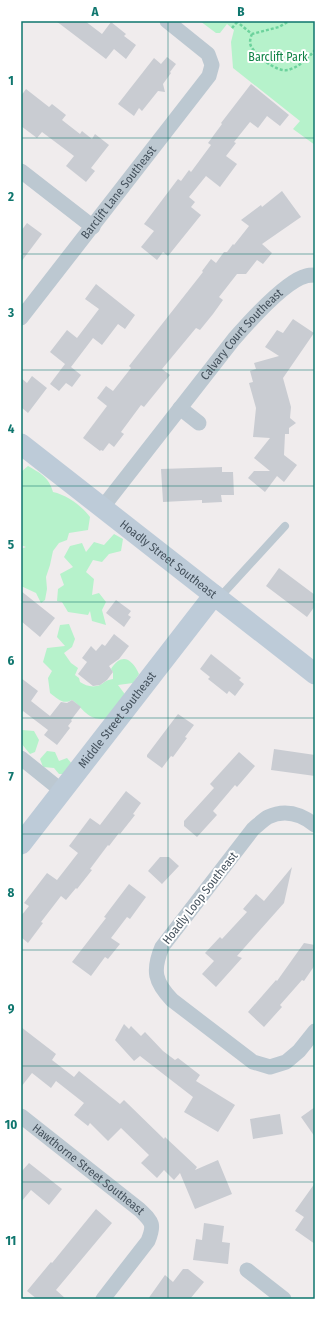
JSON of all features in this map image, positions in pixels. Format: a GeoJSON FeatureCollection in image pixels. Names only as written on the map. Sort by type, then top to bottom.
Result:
{"type":"FeatureCollection","features":[{"type":"Feature","properties":{"kind":"street","name":"Barclift Lane Southeast"},"geometry":{"type":"LineString","coordinates":[[21,318],[209,76],[212,65],[208,54],[166,21]]}},
{"type":"Feature","properties":{"kind":"street"},"geometry":{"type":"LineString","coordinates":[[21,171],[93,226]]}},
{"type":"Feature","properties":{"kind":"street","name":"Calvary Court Southeast"},"geometry":{"type":"LineString","coordinates":[[102,508],[234,339],[251,320],[273,298],[298,280],[305,276],[315,275]]}},
{"type":"Feature","properties":{"kind":"street"},"geometry":{"type":"LineString","coordinates":[[180,408],[199,423]]}},
{"type":"Feature","properties":{"kind":"street","name":"Hoadly Street Southeast"},"geometry":{"type":"LineString","coordinates":[[21,444],[315,674]]}},
{"type":"Feature","properties":{"kind":"street","name":"Middle Street Southeast"},"geometry":{"type":"LineString","coordinates":[[21,844],[62,790],[216,597]]}},
{"type":"Feature","properties":{"kind":"street"},"geometry":{"type":"LineString","coordinates":[[21,758],[62,790]]}},
{"type":"Feature","properties":{"kind":"street","name":"Hoadly Loop Southeast"},"geometry":{"type":"LineString","coordinates":[[315,825],[306,818],[292,813],[281,813],[268,817],[253,829],[162,947],[156,961],[157,977],[162,989],[167,995],[253,1062],[270,1067],[286,1062],[299,1051],[315,1031]]}},
{"type":"Feature","properties":{"kind":"street","name":"Hawthorne Street Southeast"},"geometry":{"type":"LineString","coordinates":[[22,1119],[140,1210],[152,1222],[153,1226],[148,1241],[103,1299]]}},
{"type":"Feature","properties":{"kind":"street"},"geometry":{"type":"LineString","coordinates":[[246,1270],[284,1299]]}},
{"type":"Feature","properties":{"kind":"lane"},"geometry":{"type":"LineString","coordinates":[[216,597],[285,526]]}},
{"type":"Feature","properties":{"kind":"path"},"geometry":{"type":"LineString","coordinates":[[252,34],[279,27],[289,21]]}},
{"type":"Feature","properties":{"kind":"path"},"geometry":{"type":"LineString","coordinates":[[232,28],[237,22],[252,34]]}},
{"type":"Feature","properties":{"kind":"path"},"geometry":{"type":"LineString","coordinates":[[252,34],[250,39],[251,48],[264,60],[280,70],[287,70],[298,66],[315,50]]}},
{"type":"Feature","properties":{"kind":"green space","name":"Barclift Park"},"geometry":{"type":"Polygon","coordinates":[[[200,21],[315,21],[315,145],[293,129],[300,121],[233,68],[231,42],[234,30],[227,24],[220,33],[216,33],[200,21]]]}},
{"type":"Feature","properties":{"kind":"green space"},"geometry":{"type":"Polygon","coordinates":[[[28,466],[40,473],[46,479],[53,492],[58,493],[74,502],[90,517],[88,530],[69,533],[67,540],[59,543],[53,551],[46,577],[47,589],[45,600],[41,603],[36,593],[21,586],[21,549],[26,547],[21,545],[21,472],[28,466]]]}},
{"type":"Feature","properties":{"kind":"green space"},"geometry":{"type":"Polygon","coordinates":[[[114,534],[123,539],[121,551],[109,554],[102,562],[93,560],[86,572],[94,579],[92,595],[99,593],[106,602],[102,610],[106,625],[92,621],[90,611],[88,615],[68,612],[62,602],[57,601],[58,589],[64,585],[60,574],[73,567],[64,557],[70,546],[82,543],[86,552],[94,542],[104,545],[114,534]]]}},
{"type":"Feature","properties":{"kind":"green space"},"geometry":{"type":"Polygon","coordinates":[[[69,624],[75,639],[72,647],[64,653],[71,663],[78,668],[75,675],[79,678],[80,682],[92,686],[100,685],[113,679],[113,672],[111,669],[119,660],[123,659],[130,661],[133,664],[139,674],[133,683],[118,685],[127,697],[125,713],[105,719],[95,718],[86,713],[72,700],[63,702],[50,693],[48,678],[52,671],[43,662],[47,648],[65,646],[57,637],[60,625],[69,624]]]}},
{"type":"Feature","properties":{"kind":"green space"},"geometry":{"type":"Polygon","coordinates":[[[22,730],[34,731],[39,740],[35,752],[30,754],[21,743],[22,730]]]}},
{"type":"Feature","properties":{"kind":"green space"},"geometry":{"type":"Polygon","coordinates":[[[47,751],[55,752],[59,761],[67,758],[73,765],[68,774],[59,774],[54,768],[43,767],[40,759],[47,751]]]}},
{"type":"Feature","properties":{"kind":"building"},"geometry":{"type":"Polygon","coordinates":[[[56,21],[85,21],[102,34],[111,22],[126,34],[124,36],[136,45],[126,59],[114,49],[106,59],[56,21]]]}},
{"type":"Feature","properties":{"kind":"building"},"geometry":{"type":"Polygon","coordinates":[[[167,57],[176,64],[163,84],[165,92],[158,91],[142,111],[139,108],[134,116],[118,104],[154,58],[161,64],[167,57]]]}},
{"type":"Feature","properties":{"kind":"building"},"geometry":{"type":"Polygon","coordinates":[[[251,84],[289,115],[280,126],[267,116],[258,128],[250,122],[234,142],[236,143],[226,156],[237,164],[220,187],[206,176],[189,197],[195,202],[191,207],[201,215],[168,256],[163,252],[157,260],[141,247],[154,231],[144,224],[178,179],[181,181],[189,170],[191,172],[211,145],[208,143],[222,124],[221,123],[251,84]]]}},
{"type":"Feature","properties":{"kind":"building"},"geometry":{"type":"Polygon","coordinates":[[[26,89],[49,107],[52,104],[66,115],[62,120],[80,134],[82,131],[92,139],[95,134],[109,145],[91,168],[95,171],[86,182],[66,166],[74,156],[42,132],[37,138],[21,126],[21,96],[26,89]]]}},
{"type":"Feature","properties":{"kind":"building"},"geometry":{"type":"Polygon","coordinates":[[[282,191],[301,217],[262,244],[272,253],[263,264],[257,260],[246,274],[237,274],[219,297],[223,300],[213,314],[200,330],[196,328],[162,369],[170,375],[144,407],[141,405],[121,432],[124,434],[114,447],[109,443],[103,451],[100,451],[83,438],[107,406],[97,398],[106,386],[113,391],[131,368],[129,366],[203,272],[202,271],[211,259],[216,263],[224,252],[227,252],[233,244],[234,245],[249,226],[241,220],[261,205],[262,207],[282,191]]]}},
{"type":"Feature","properties":{"kind":"building"},"geometry":{"type":"Polygon","coordinates":[[[27,223],[42,234],[21,262],[21,231],[27,223]]]}},
{"type":"Feature","properties":{"kind":"building"},"geometry":{"type":"Polygon","coordinates":[[[96,284],[135,315],[125,329],[118,324],[102,345],[93,338],[71,367],[81,375],[72,387],[66,383],[59,391],[50,384],[65,364],[50,352],[67,330],[77,338],[99,309],[85,299],[96,284]]]}},
{"type":"Feature","properties":{"kind":"building"},"geometry":{"type":"Polygon","coordinates":[[[293,319],[314,333],[283,378],[291,407],[290,418],[296,423],[289,428],[289,434],[285,434],[284,455],[297,465],[284,482],[277,476],[265,492],[248,478],[254,471],[270,471],[254,458],[270,438],[253,437],[256,408],[249,383],[253,382],[250,371],[256,369],[254,363],[279,356],[265,347],[277,330],[283,333],[293,319]]]}},
{"type":"Feature","properties":{"kind":"building"},"geometry":{"type":"Polygon","coordinates":[[[32,376],[47,388],[28,413],[21,407],[21,378],[27,383],[32,376]]]}},
{"type":"Feature","properties":{"kind":"building"},"geometry":{"type":"Polygon","coordinates":[[[222,467],[222,472],[233,472],[234,495],[221,495],[222,502],[202,503],[202,500],[163,502],[161,469],[222,467]]]}},
{"type":"Feature","properties":{"kind":"building"},"geometry":{"type":"Polygon","coordinates":[[[279,568],[315,595],[315,606],[307,617],[266,586],[279,568]]]}},
{"type":"Feature","properties":{"kind":"building"},"geometry":{"type":"Polygon","coordinates":[[[21,591],[55,618],[40,637],[21,621],[21,591]]]}},
{"type":"Feature","properties":{"kind":"building"},"geometry":{"type":"Polygon","coordinates":[[[116,600],[131,611],[128,615],[131,617],[124,627],[106,613],[116,600]]]}},
{"type":"Feature","properties":{"kind":"building"},"geometry":{"type":"Polygon","coordinates":[[[114,634],[129,646],[119,659],[109,666],[113,672],[107,680],[100,685],[93,686],[78,674],[87,662],[82,658],[91,646],[96,651],[102,644],[105,646],[114,634]]]}},
{"type":"Feature","properties":{"kind":"building"},"geometry":{"type":"Polygon","coordinates":[[[211,654],[241,678],[239,680],[244,684],[235,696],[229,691],[227,694],[208,679],[210,677],[200,669],[211,654]]]}},
{"type":"Feature","properties":{"kind":"building"},"geometry":{"type":"Polygon","coordinates":[[[21,678],[38,691],[31,701],[50,716],[61,702],[67,703],[72,700],[81,707],[71,720],[72,721],[68,726],[70,728],[57,745],[44,735],[48,730],[23,711],[21,715],[21,678]]]}},
{"type":"Feature","properties":{"kind":"building"},"geometry":{"type":"Polygon","coordinates":[[[178,714],[194,725],[185,737],[187,738],[173,757],[171,756],[162,768],[147,757],[147,755],[178,714]]]}},
{"type":"Feature","properties":{"kind":"building"},"geometry":{"type":"Polygon","coordinates":[[[274,749],[315,755],[315,776],[271,770],[274,749]]]}},
{"type":"Feature","properties":{"kind":"building"},"geometry":{"type":"Polygon","coordinates":[[[239,752],[255,766],[237,787],[235,785],[213,811],[217,815],[197,837],[184,826],[184,821],[214,788],[210,784],[239,752]]]}},
{"type":"Feature","properties":{"kind":"building"},"geometry":{"type":"Polygon","coordinates":[[[126,791],[141,803],[133,814],[135,815],[120,834],[119,833],[109,846],[108,845],[90,869],[92,870],[77,889],[76,888],[66,900],[61,896],[41,922],[43,923],[28,943],[21,937],[21,916],[29,906],[24,903],[47,873],[57,880],[78,853],[69,846],[90,818],[100,825],[126,791]]]}},
{"type":"Feature","properties":{"kind":"building"},"geometry":{"type":"Polygon","coordinates":[[[160,857],[169,857],[179,866],[162,884],[148,871],[160,857]]]}},
{"type":"Feature","properties":{"kind":"building"},"geometry":{"type":"Polygon","coordinates":[[[292,867],[284,903],[237,956],[242,958],[216,987],[202,974],[214,961],[205,953],[220,937],[222,939],[247,912],[243,909],[256,894],[264,901],[292,867]]]}},
{"type":"Feature","properties":{"kind":"building"},"geometry":{"type":"Polygon","coordinates":[[[129,884],[146,897],[130,919],[127,917],[111,938],[120,944],[108,959],[105,957],[91,976],[72,962],[106,918],[104,917],[129,884]]]}},
{"type":"Feature","properties":{"kind":"building"},"geometry":{"type":"Polygon","coordinates":[[[304,943],[315,945],[315,965],[304,981],[302,980],[280,1005],[282,1007],[264,1027],[248,1012],[276,980],[277,981],[304,943]]]}},
{"type":"Feature","properties":{"kind":"building"},"geometry":{"type":"Polygon","coordinates":[[[124,1024],[129,1029],[131,1026],[141,1036],[145,1032],[163,1051],[175,1060],[178,1058],[200,1075],[196,1081],[235,1105],[218,1132],[184,1112],[193,1097],[140,1056],[134,1061],[115,1040],[124,1024]]]}},
{"type":"Feature","properties":{"kind":"building"},"geometry":{"type":"Polygon","coordinates":[[[21,1027],[56,1054],[52,1060],[74,1077],[79,1071],[120,1104],[124,1100],[164,1139],[165,1137],[197,1167],[195,1170],[218,1160],[232,1194],[195,1209],[180,1173],[174,1180],[164,1170],[157,1178],[141,1163],[149,1155],[121,1128],[108,1141],[90,1123],[88,1126],[74,1115],[84,1103],[56,1081],[51,1088],[32,1073],[21,1087],[21,1027]]]}},
{"type":"Feature","properties":{"kind":"building"},"geometry":{"type":"Polygon","coordinates":[[[315,1107],[315,1137],[301,1117],[315,1107]]]}},
{"type":"Feature","properties":{"kind":"building"},"geometry":{"type":"Polygon","coordinates":[[[280,1114],[283,1134],[253,1139],[250,1119],[280,1114]]]}},
{"type":"Feature","properties":{"kind":"building"},"geometry":{"type":"Polygon","coordinates":[[[29,1163],[62,1189],[49,1205],[31,1190],[21,1202],[21,1172],[29,1163]]]}},
{"type":"Feature","properties":{"kind":"building"},"geometry":{"type":"Polygon","coordinates":[[[315,1183],[315,1244],[295,1230],[304,1217],[295,1211],[315,1183]]]}},
{"type":"Feature","properties":{"kind":"building"},"geometry":{"type":"Polygon","coordinates":[[[96,1209],[112,1223],[56,1290],[66,1299],[37,1299],[27,1291],[96,1209]]]}},
{"type":"Feature","properties":{"kind":"building"},"geometry":{"type":"Polygon","coordinates":[[[204,1223],[224,1226],[222,1242],[230,1243],[228,1264],[193,1260],[196,1239],[202,1240],[204,1223]]]}},
{"type":"Feature","properties":{"kind":"building"},"geometry":{"type":"Polygon","coordinates":[[[183,1269],[188,1269],[204,1282],[190,1299],[148,1299],[165,1275],[173,1282],[183,1269]]]}}]}
